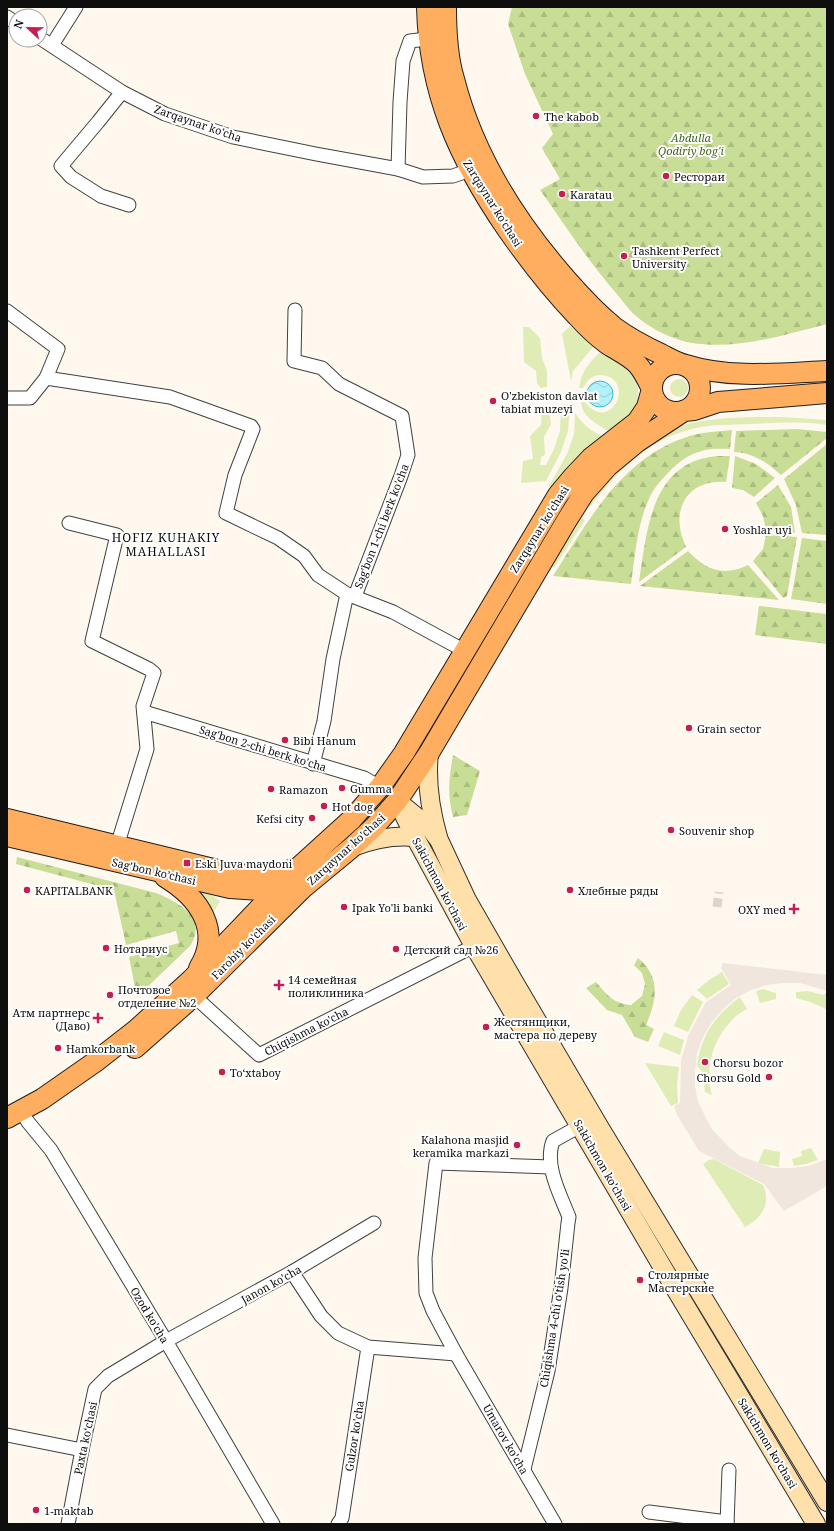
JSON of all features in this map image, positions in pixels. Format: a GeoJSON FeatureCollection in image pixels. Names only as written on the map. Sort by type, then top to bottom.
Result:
{"type":"FeatureCollection","features":[{"type":"Feature","properties":{"kind":"main road","name":"Zarqaynar ko'chasi"},"geometry":{"type":"LineString","coordinates":[[428,7],[474,139],[498,185],[535,240],[573,286],[613,326],[636,341],[685,365],[739,373],[765,374],[827,371]]}},
{"type":"Feature","properties":{"kind":"main road","name":"Zarqaynar ko'chasi"},"geometry":{"type":"LineString","coordinates":[[298,868],[347,824],[393,770],[466,651],[558,495],[573,476],[591,458],[637,422],[645,411],[652,389],[637,364],[606,343],[592,331],[569,308],[539,272],[494,210],[470,170],[443,107],[434,69],[438,38],[446,7]]}},
{"type":"Feature","properties":{"kind":"main road"},"geometry":{"type":"LineString","coordinates":[[673,364],[685,365],[698,376],[700,388],[697,400],[692,407],[684,411],[673,412],[662,408],[655,400],[652,389],[654,377],[662,369],[673,364]]}},
{"type":"Feature","properties":{"kind":"main road","name":"Zarqaynar ko'chasi"},"geometry":{"type":"LineString","coordinates":[[304,887],[375,826],[397,801],[429,753],[584,493],[595,479],[622,454],[684,411],[694,410],[718,402],[827,393]]}},
{"type":"Feature","properties":{"kind":"main road"},"geometry":{"type":"LineString","coordinates":[[429,753],[427,769],[430,802],[438,840]]}},
{"type":"Feature","properties":{"kind":"main road","name":"Sakichmon ko'chasi"},"geometry":{"type":"LineString","coordinates":[[393,770],[397,801],[415,837],[466,950],[580,1126],[816,1524]]}},
{"type":"Feature","properties":{"kind":"main road","name":"Sakichmon ko'chasi"},"geometry":{"type":"LineString","coordinates":[[380,787],[429,827],[438,840],[467,900],[513,980],[600,1128],[827,1502]]}},
{"type":"Feature","properties":{"kind":"main road","name":"Sag’bon ko’chasi"},"geometry":{"type":"LineString","coordinates":[[7,820],[234,874],[266,875],[282,873],[298,868]]}},
{"type":"Feature","properties":{"kind":"main road","name":"Sag’bon ko’chasi"},"geometry":{"type":"LineString","coordinates":[[7,836],[230,888],[277,890],[304,887]]}},
{"type":"Feature","properties":{"kind":"main road"},"geometry":{"type":"LineString","coordinates":[[350,849],[377,839],[393,836],[415,837]]}},
{"type":"Feature","properties":{"kind":"main road"},"geometry":{"type":"LineString","coordinates":[[298,868],[304,887]]}},
{"type":"Feature","properties":{"kind":"main road","name":"Farobiy ko'chasi"},"geometry":{"type":"LineString","coordinates":[[197,995],[277,890],[298,868]]}},
{"type":"Feature","properties":{"kind":"main road"},"geometry":{"type":"LineString","coordinates":[[155,871],[190,896],[203,913],[209,937],[207,950],[200,965],[197,995]]}},
{"type":"Feature","properties":{"kind":"main road","name":"Farobiy ko'chasi"},"geometry":{"type":"LineString","coordinates":[[7,1132],[19,1117],[42,1099],[96,1062],[136,1030],[197,995],[304,887]]}},
{"type":"Feature","properties":{"kind":"street"},"geometry":{"type":"LineString","coordinates":[[52,45],[76,7]]}},
{"type":"Feature","properties":{"kind":"street"},"geometry":{"type":"LineString","coordinates":[[398,169],[403,61],[410,41],[438,38]]}},
{"type":"Feature","properties":{"kind":"street","name":"Zarqaynar ko'cha"},"geometry":{"type":"LineString","coordinates":[[48,43],[122,92],[165,114],[233,137],[398,169],[423,177],[452,176],[470,170]]}},
{"type":"Feature","properties":{"kind":"street"},"geometry":{"type":"LineString","coordinates":[[122,92],[61,166],[71,178],[101,196],[129,205]]}},
{"type":"Feature","properties":{"kind":"street","name":"Sag'bon 1-chi berk ko'cha"},"geometry":{"type":"LineString","coordinates":[[295,310],[294,361],[322,368],[339,384],[402,416],[408,455],[401,476],[351,595],[333,659],[324,721],[313,764]]}},
{"type":"Feature","properties":{"kind":"street"},"geometry":{"type":"LineString","coordinates":[[7,311],[58,349],[46,378],[30,398],[7,398]]}},
{"type":"Feature","properties":{"kind":"street"},"geometry":{"type":"LineString","coordinates":[[46,378],[170,398],[251,426],[253,429],[234,475],[226,513],[278,538],[304,556],[318,575],[351,595],[393,612],[466,651]]}},
{"type":"Feature","properties":{"kind":"street"},"geometry":{"type":"LineString","coordinates":[[69,523],[117,535],[92,641],[153,671],[154,673],[144,700],[147,749],[117,846]]}},
{"type":"Feature","properties":{"kind":"street","name":"Sag'bon 2-chi berk ko'cha"},"geometry":{"type":"LineString","coordinates":[[144,712],[313,764],[364,778],[380,787]]}},
{"type":"Feature","properties":{"kind":"street","name":"Chiqishma ko'cha"},"geometry":{"type":"LineString","coordinates":[[197,995],[259,1055],[466,950]]}},
{"type":"Feature","properties":{"kind":"street","name":"Ozod ko'cha"},"geometry":{"type":"LineString","coordinates":[[19,1117],[52,1150],[273,1524]]}},
{"type":"Feature","properties":{"kind":"street","name":"Chiqishma 4-chi o'tish yo'li"},"geometry":{"type":"LineString","coordinates":[[524,1469],[548,1371],[561,1288],[569,1217],[551,1167],[550,1158],[553,1142],[580,1126]]}},
{"type":"Feature","properties":{"kind":"street"},"geometry":{"type":"LineString","coordinates":[[456,1354],[433,1311],[426,1293],[425,1258],[436,1163],[551,1167]]}},
{"type":"Feature","properties":{"kind":"street","name":"Janon ko'cha"},"geometry":{"type":"LineString","coordinates":[[166,1341],[292,1272],[374,1223]]}},
{"type":"Feature","properties":{"kind":"street"},"geometry":{"type":"LineString","coordinates":[[292,1272],[321,1316],[338,1333],[368,1347],[456,1354]]}},
{"type":"Feature","properties":{"kind":"street","name":"Paxta ko‘chasi"},"geometry":{"type":"LineString","coordinates":[[68,1524],[95,1390],[108,1376],[166,1341]]}},
{"type":"Feature","properties":{"kind":"street","name":"Gulzor ko'cha"},"geometry":{"type":"LineString","coordinates":[[338,1524],[342,1518],[368,1347]]}},
{"type":"Feature","properties":{"kind":"street","name":"Umarov ko'cha"},"geometry":{"type":"LineString","coordinates":[[456,1354],[555,1524]]}},
{"type":"Feature","properties":{"kind":"street"},"geometry":{"type":"LineString","coordinates":[[7,1435],[82,1450]]}},
{"type":"Feature","properties":{"kind":"street"},"geometry":{"type":"LineString","coordinates":[[649,1512],[727,1523],[729,1470]]}},
{"type":"Feature","properties":{"kind":"green space","name":"Abdulla Qodiriy bog'i"},"geometry":{"type":"Polygon","coordinates":[[[512,7],[827,7],[827,324],[760,340],[726,345],[709,345],[685,342],[670,337],[648,325],[633,313],[577,243],[540,190],[560,179],[542,148],[553,134],[525,74],[508,24],[512,7]]]}},
{"type":"Feature","properties":{"kind":"green space"},"geometry":{"type":"Polygon","coordinates":[[[570,326],[595,345],[573,371],[571,381],[562,334],[570,326]]]}},
{"type":"Feature","properties":{"kind":"green space"},"geometry":{"type":"Polygon","coordinates":[[[523,327],[529,327],[540,338],[542,358],[547,371],[547,387],[541,388],[537,383],[536,371],[524,362],[523,327]]]}},
{"type":"Feature","properties":{"kind":"green space"},"geometry":{"type":"Polygon","coordinates":[[[601,351],[627,368],[632,373],[638,387],[638,403],[635,410],[608,431],[587,416],[581,402],[584,401],[594,410],[603,412],[611,409],[616,403],[619,394],[618,386],[612,379],[602,375],[596,375],[586,382],[583,388],[579,388],[584,372],[601,351]]]}},
{"type":"Feature","properties":{"kind":"green space"},"geometry":{"type":"Polygon","coordinates":[[[675,379],[683,379],[688,384],[686,395],[683,397],[675,397],[670,392],[670,384],[675,379]]]}},
{"type":"Feature","properties":{"kind":"green space"},"geometry":{"type":"Polygon","coordinates":[[[561,407],[570,407],[568,431],[561,452],[546,481],[521,483],[523,461],[533,459],[530,436],[541,425],[542,410],[549,410],[551,424],[544,437],[545,455],[541,457],[540,465],[546,465],[554,449],[560,431],[561,407]]]}},
{"type":"Feature","properties":{"kind":"green space"},"geometry":{"type":"Polygon","coordinates":[[[575,413],[587,427],[603,436],[551,488],[549,486],[567,454],[574,434],[575,413]]]}},
{"type":"Feature","properties":{"kind":"green space"},"geometry":{"type":"Polygon","coordinates":[[[783,417],[827,420],[827,425],[789,423],[724,425],[696,428],[679,433],[664,439],[636,457],[612,480],[591,506],[586,504],[602,482],[668,430],[696,422],[725,418],[783,417]]]}},
{"type":"Feature","properties":{"kind":"green space"},"geometry":{"type":"Polygon","coordinates":[[[797,429],[827,432],[827,438],[781,475],[754,456],[734,452],[736,431],[797,429]]]}},
{"type":"Feature","properties":{"kind":"green space"},"geometry":{"type":"Polygon","coordinates":[[[732,430],[730,449],[709,449],[688,456],[672,468],[655,488],[649,499],[642,519],[637,541],[631,584],[553,576],[607,495],[623,477],[641,461],[661,448],[695,434],[732,430]]]}},
{"type":"Feature","properties":{"kind":"green space"},"geometry":{"type":"Polygon","coordinates":[[[827,444],[827,535],[802,533],[796,505],[784,479],[827,444]]]}},
{"type":"Feature","properties":{"kind":"green space"},"geometry":{"type":"Polygon","coordinates":[[[718,456],[730,456],[726,482],[712,482],[700,486],[691,492],[685,500],[681,510],[679,522],[681,534],[686,547],[639,582],[645,541],[650,521],[656,501],[666,484],[679,470],[696,461],[718,456]]]}},
{"type":"Feature","properties":{"kind":"green space"},"geometry":{"type":"Polygon","coordinates":[[[735,456],[756,464],[775,478],[754,497],[743,490],[732,488],[735,456]]]}},
{"type":"Feature","properties":{"kind":"green space"},"geometry":{"type":"Polygon","coordinates":[[[778,485],[791,507],[795,533],[766,530],[763,516],[756,503],[778,485]]]}},
{"type":"Feature","properties":{"kind":"green space"},"geometry":{"type":"Polygon","coordinates":[[[579,516],[585,520],[554,568],[549,565],[579,516]]]}},
{"type":"Feature","properties":{"kind":"green space"},"geometry":{"type":"Polygon","coordinates":[[[766,535],[797,537],[787,596],[783,598],[753,561],[763,549],[766,535]]]}},
{"type":"Feature","properties":{"kind":"green space"},"geometry":{"type":"Polygon","coordinates":[[[802,538],[827,541],[827,604],[791,599],[802,538]]]}},
{"type":"Feature","properties":{"kind":"green space"},"geometry":{"type":"Polygon","coordinates":[[[688,551],[701,563],[715,570],[731,571],[748,565],[779,600],[640,586],[688,551]]]}},
{"type":"Feature","properties":{"kind":"green space"},"geometry":{"type":"Polygon","coordinates":[[[759,606],[827,614],[827,644],[755,635],[759,606]]]}},
{"type":"Feature","properties":{"kind":"green space"},"geometry":{"type":"Polygon","coordinates":[[[453,755],[480,771],[467,815],[453,817],[449,786],[453,755]]]}},
{"type":"Feature","properties":{"kind":"green space"},"geometry":{"type":"Polygon","coordinates":[[[17,857],[156,893],[173,901],[188,912],[196,927],[195,936],[190,946],[137,997],[129,957],[179,943],[176,931],[126,945],[114,890],[16,864],[17,857]]]}},
{"type":"Feature","properties":{"kind":"green space"},"geometry":{"type":"Polygon","coordinates":[[[197,890],[213,896],[220,901],[211,917],[197,890]]]}},
{"type":"Feature","properties":{"kind":"green space"},"geometry":{"type":"Polygon","coordinates":[[[638,958],[650,973],[654,981],[655,989],[653,1007],[646,1025],[654,1029],[648,1042],[635,1037],[622,1015],[607,1010],[586,988],[596,982],[607,995],[615,1001],[631,1005],[642,996],[645,984],[642,973],[634,965],[638,958]]]}},
{"type":"Feature","properties":{"kind":"green space"},"geometry":{"type":"Polygon","coordinates":[[[722,972],[729,984],[707,999],[697,990],[722,972]]]}},
{"type":"Feature","properties":{"kind":"green space"},"geometry":{"type":"Polygon","coordinates":[[[763,989],[776,993],[776,999],[760,1003],[756,991],[763,989]]]}},
{"type":"Feature","properties":{"kind":"green space"},"geometry":{"type":"Polygon","coordinates":[[[808,991],[823,995],[827,993],[826,1009],[796,998],[796,992],[808,991]]]}},
{"type":"Feature","properties":{"kind":"green space"},"geometry":{"type":"Polygon","coordinates":[[[692,995],[703,1002],[688,1032],[674,1026],[681,1010],[692,995]]]}},
{"type":"Feature","properties":{"kind":"green space"},"geometry":{"type":"Polygon","coordinates":[[[740,997],[747,1009],[735,1017],[725,1028],[715,1045],[712,1055],[709,1075],[712,1095],[705,1092],[703,1073],[697,1065],[699,1054],[706,1034],[711,1026],[723,1011],[740,997]]]}},
{"type":"Feature","properties":{"kind":"green space"},"geometry":{"type":"Polygon","coordinates":[[[664,1032],[684,1040],[680,1055],[658,1046],[664,1032]]]}},
{"type":"Feature","properties":{"kind":"green space"},"geometry":{"type":"Polygon","coordinates":[[[645,1063],[679,1067],[677,1085],[678,1103],[671,1106],[645,1063]]]}},
{"type":"Feature","properties":{"kind":"green space"},"geometry":{"type":"Polygon","coordinates":[[[811,1148],[818,1160],[794,1166],[792,1159],[802,1156],[801,1151],[811,1148]]]}},
{"type":"Feature","properties":{"kind":"green space"},"geometry":{"type":"Polygon","coordinates":[[[764,1149],[780,1152],[779,1167],[758,1163],[764,1149]]]}},
{"type":"Feature","properties":{"kind":"green space"},"geometry":{"type":"Polygon","coordinates":[[[714,1159],[763,1185],[766,1198],[765,1205],[760,1215],[751,1224],[745,1227],[703,1164],[714,1159]]]}},
{"type":"Feature","properties":{"kind":"shaded area"},"geometry":{"type":"Polygon","coordinates":[[[723,963],[827,975],[827,991],[800,983],[782,983],[767,985],[751,990],[736,998],[723,1009],[712,1022],[703,1037],[697,1053],[695,1086],[698,1102],[711,1128],[730,1148],[740,1156],[773,1168],[808,1166],[827,1159],[827,1186],[784,1211],[764,1184],[699,1151],[677,1115],[674,1106],[680,1103],[681,1061],[688,1036],[706,1002],[731,985],[721,968],[723,963]]]}},
{"type":"Feature","properties":{"kind":"water"},"geometry":{"type":"Polygon","coordinates":[[[600,381],[609,385],[613,394],[609,403],[600,407],[591,403],[587,394],[591,385],[600,381]]]}},
{"type":"Feature","properties":{"kind":"tunnel"},"geometry":{"type":"LineString","coordinates":[[717,907],[719,892]]}},
{"type":"Feature","properties":{"kind":"place","name":"The kabob"},"geometry":{"type":"Point","coordinates":[536,116]}},
{"type":"Feature","properties":{"kind":"place","name":"Рестораи"},"geometry":{"type":"Point","coordinates":[666,176]}},
{"type":"Feature","properties":{"kind":"place","name":"Karatau"},"geometry":{"type":"Point","coordinates":[562,194]}},
{"type":"Feature","properties":{"kind":"place","name":"Tashkent Perfect University"},"geometry":{"type":"Point","coordinates":[624,256]}},
{"type":"Feature","properties":{"kind":"place","name":"O'zbekiston davlat tabiat muzeyi"},"geometry":{"type":"Point","coordinates":[493,401]}},
{"type":"Feature","properties":{"kind":"place","name":"Yoshlar uyi"},"geometry":{"type":"Point","coordinates":[725,529]}},
{"type":"Feature","properties":{"kind":"place","name":"Grain sector"},"geometry":{"type":"Point","coordinates":[689,728]}},
{"type":"Feature","properties":{"kind":"place","name":"Bibi Hanum"},"geometry":{"type":"Point","coordinates":[285,740]}},
{"type":"Feature","properties":{"kind":"place","name":"Gumma"},"geometry":{"type":"Point","coordinates":[342,788]}},
{"type":"Feature","properties":{"kind":"place","name":"Ramazon"},"geometry":{"type":"Point","coordinates":[271,789]}},
{"type":"Feature","properties":{"kind":"place","name":"Hot dog"},"geometry":{"type":"Point","coordinates":[324,806]}},
{"type":"Feature","properties":{"kind":"place","name":"Kefsi city"},"geometry":{"type":"Point","coordinates":[312,818]}},
{"type":"Feature","properties":{"kind":"place","name":"Souvenir shop"},"geometry":{"type":"Point","coordinates":[671,830]}},
{"type":"Feature","properties":{"kind":"place","name":"Eski Juva maydoni"},"geometry":{"type":"Point","coordinates":[187,863]}},
{"type":"Feature","properties":{"kind":"place","name":"KAPITALBANK"},"geometry":{"type":"Point","coordinates":[27,890]}},
{"type":"Feature","properties":{"kind":"place","name":"Хлебные ряды"},"geometry":{"type":"Point","coordinates":[570,890]}},
{"type":"Feature","properties":{"kind":"place","name":"Ipak Yo'li banki"},"geometry":{"type":"Point","coordinates":[344,907]}},
{"type":"Feature","properties":{"kind":"place","name":"OXY med"},"geometry":{"type":"Point","coordinates":[794,909]}},
{"type":"Feature","properties":{"kind":"place","name":"Нотариус"},"geometry":{"type":"Point","coordinates":[106,948]}},
{"type":"Feature","properties":{"kind":"place","name":"Детский сад №26"},"geometry":{"type":"Point","coordinates":[396,949]}},
{"type":"Feature","properties":{"kind":"place","name":"14 семейная поликлиника"},"geometry":{"type":"Point","coordinates":[279,985]}},
{"type":"Feature","properties":{"kind":"place","name":"Почтовое отделение №2"},"geometry":{"type":"Point","coordinates":[110,995]}},
{"type":"Feature","properties":{"kind":"place","name":"Атм партнерс (Даво)"},"geometry":{"type":"Point","coordinates":[98,1018]}},
{"type":"Feature","properties":{"kind":"place","name":"Жестянщики, мастера по дереву"},"geometry":{"type":"Point","coordinates":[486,1027]}},
{"type":"Feature","properties":{"kind":"place","name":"Hamkorbank"},"geometry":{"type":"Point","coordinates":[58,1048]}},
{"type":"Feature","properties":{"kind":"place","name":"Chorsu bozor"},"geometry":{"type":"Point","coordinates":[705,1062]}},
{"type":"Feature","properties":{"kind":"place","name":"Toʻxtaboy"},"geometry":{"type":"Point","coordinates":[222,1072]}},
{"type":"Feature","properties":{"kind":"place","name":"Chorsu Gold"},"geometry":{"type":"Point","coordinates":[769,1077]}},
{"type":"Feature","properties":{"kind":"place","name":"Kalahona masjid keramika markazi"},"geometry":{"type":"Point","coordinates":[517,1145]}},
{"type":"Feature","properties":{"kind":"place","name":"Столярные Мастерские"},"geometry":{"type":"Point","coordinates":[640,1280]}},
{"type":"Feature","properties":{"kind":"place","name":"1-maktab"},"geometry":{"type":"Point","coordinates":[36,1510]}},
{"type":"Feature","properties":{"kind":"district","name":"HOFIZ KUHAKIY MAHALLASI"},"geometry":{"type":"Point","coordinates":[166,544]}}]}
